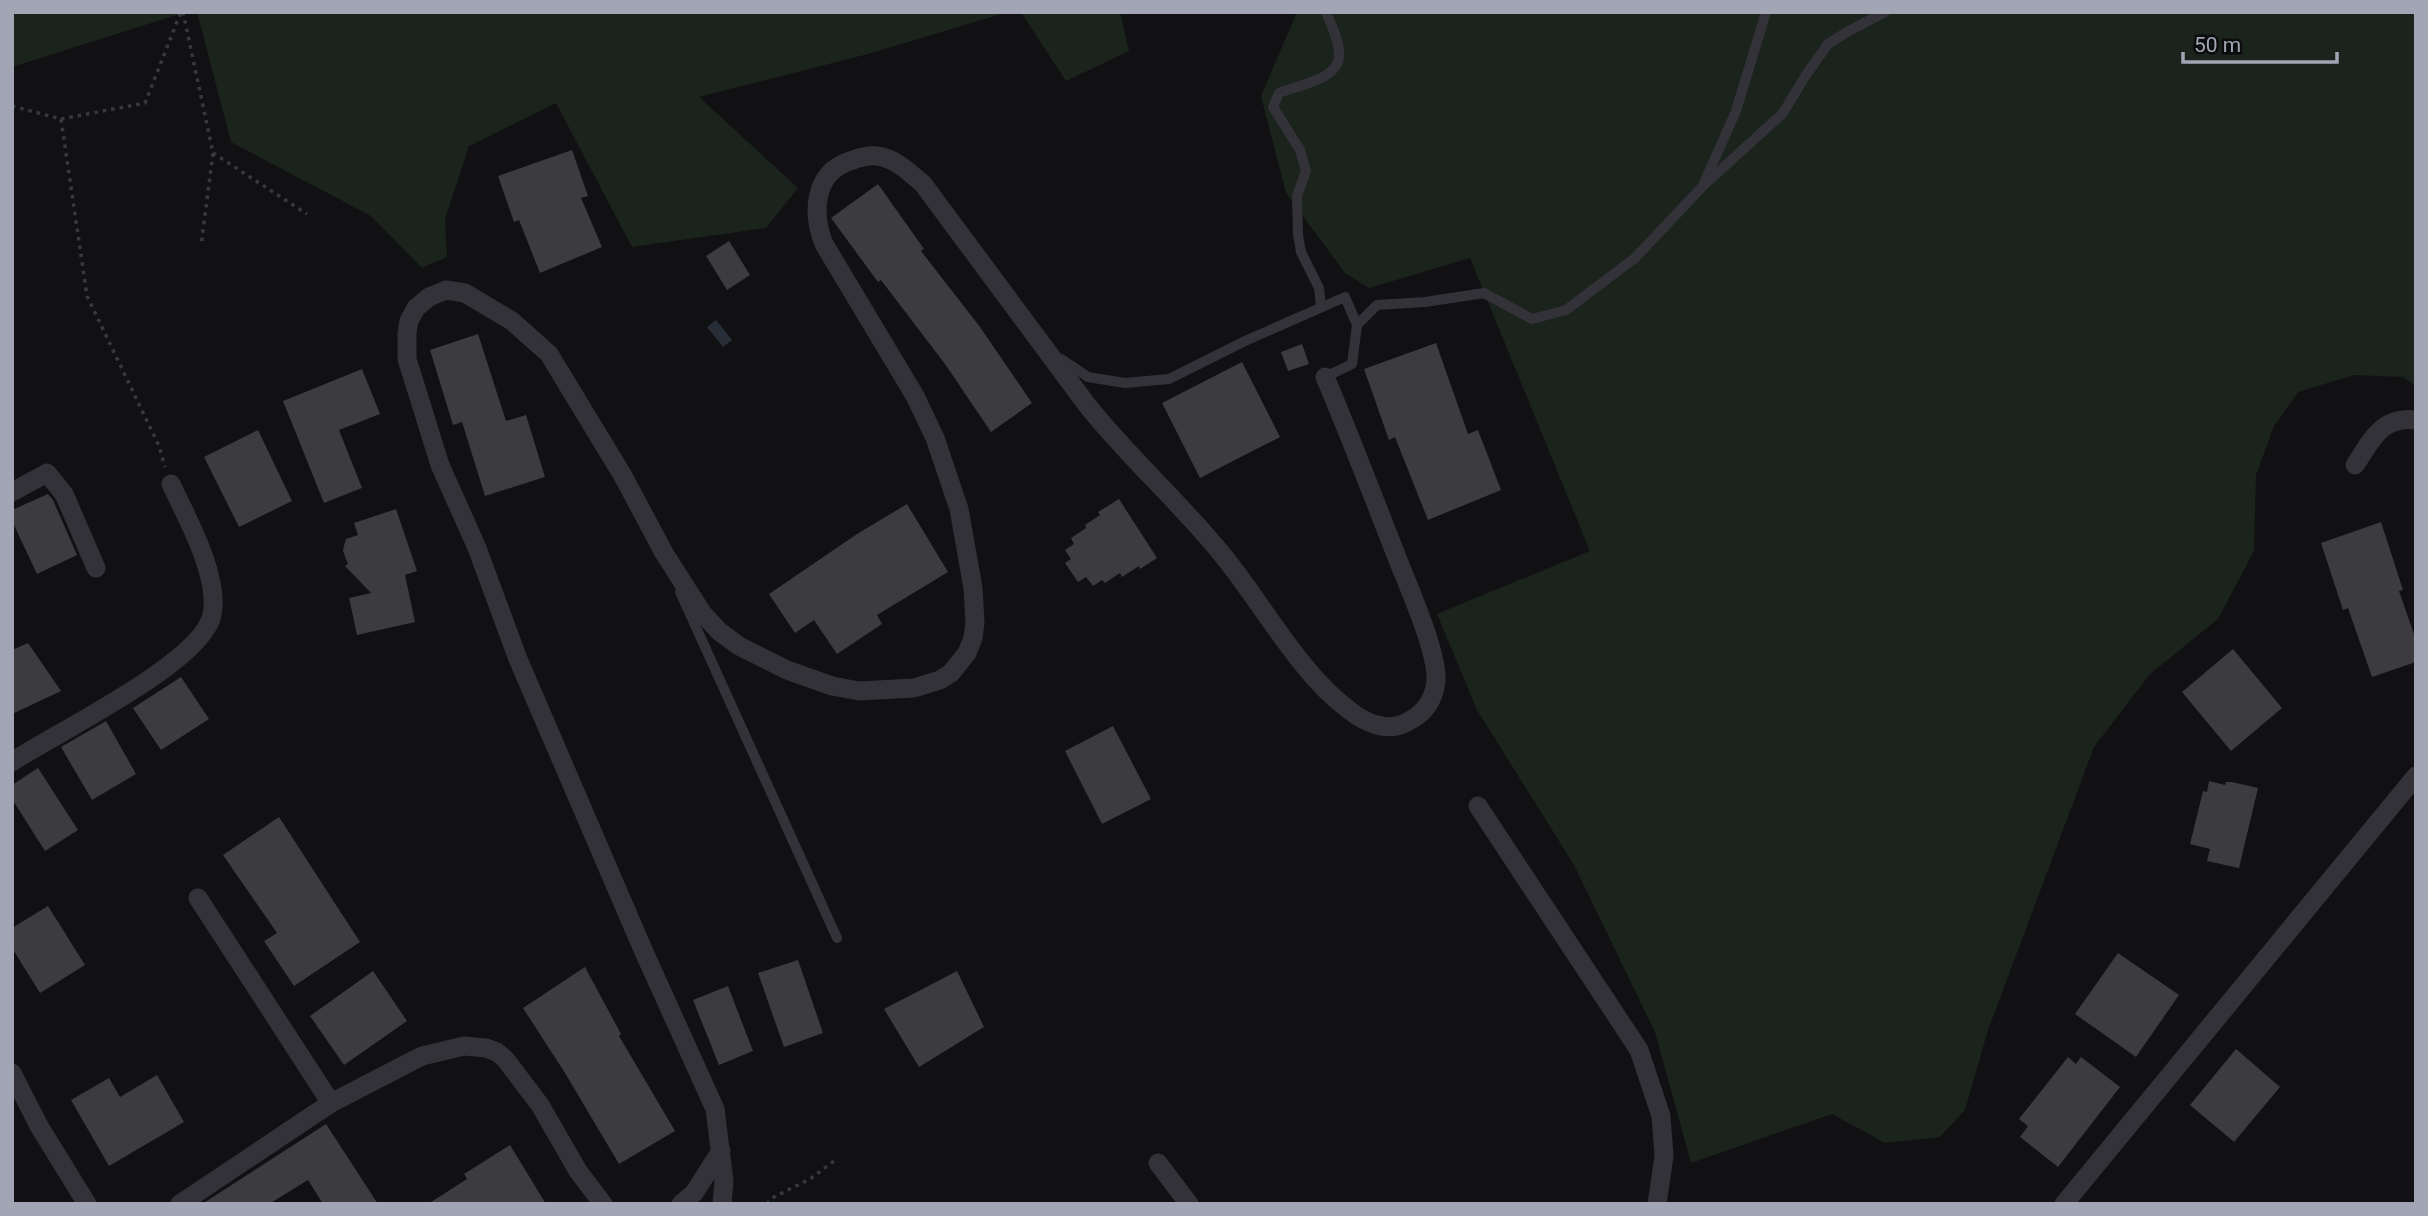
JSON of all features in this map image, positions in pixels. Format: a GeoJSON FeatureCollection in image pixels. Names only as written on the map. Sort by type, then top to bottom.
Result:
{"type":"FeatureCollection","features":[{"type":"Feature","properties":{"kind":"street"},"geometry":{"type":"LineString","coordinates":[[722,1204],[724,1181],[715,1110],[518,659],[477,548],[440,465],[407,359],[409,321],[422,302],[446,290],[465,293],[512,321],[549,354],[623,476],[664,553],[703,614],[720,632],[739,646],[787,670],[831,686],[859,691],[914,688],[940,680],[960,664],[973,638],[973,588],[959,509],[935,438],[915,396],[820,233],[817,197],[822,184],[832,172],[845,163],[876,156],[896,163],[923,184],[1111,434],[1224,556],[1286,642],[1336,700],[1350,712],[1369,722],[1390,728],[1405,724],[1421,714],[1432,699],[1436,679],[1418,612],[1325,377]]}},
{"type":"Feature","properties":{"kind":"street"},"geometry":{"type":"LineString","coordinates":[[2355,465],[2378,432],[2389,422],[2403,418],[2416,420]]}},
{"type":"Feature","properties":{"kind":"street"},"geometry":{"type":"LineString","coordinates":[[12,492],[47,473],[65,494],[96,568]]}},
{"type":"Feature","properties":{"kind":"street"},"geometry":{"type":"LineString","coordinates":[[12,762],[160,672],[192,648],[209,625],[212,596],[205,561],[171,484]]}},
{"type":"Feature","properties":{"kind":"street"},"geometry":{"type":"LineString","coordinates":[[2064,1204],[2416,776]]}},
{"type":"Feature","properties":{"kind":"street"},"geometry":{"type":"LineString","coordinates":[[1478,806],[1639,1050],[1661,1116],[1664,1156],[1660,1202]]}},
{"type":"Feature","properties":{"kind":"street"},"geometry":{"type":"LineString","coordinates":[[198,898],[331,1103]]}},
{"type":"Feature","properties":{"kind":"street"},"geometry":{"type":"LineString","coordinates":[[180,1204],[331,1103],[422,1056],[464,1046],[486,1048],[506,1060],[540,1105],[578,1171],[603,1204]]}},
{"type":"Feature","properties":{"kind":"street"},"geometry":{"type":"LineString","coordinates":[[12,1073],[87,1204]]}},
{"type":"Feature","properties":{"kind":"street"},"geometry":{"type":"LineString","coordinates":[[681,1204],[694,1193],[721,1151]]}},
{"type":"Feature","properties":{"kind":"street"},"geometry":{"type":"LineString","coordinates":[[1157,1163],[1189,1204]]}},
{"type":"Feature","properties":{"kind":"lane"},"geometry":{"type":"LineString","coordinates":[[1321,306],[1319,288],[1301,252],[1298,236],[1297,196],[1306,171],[1300,150],[1273,107],[1279,93],[1330,74],[1338,64],[1338,44],[1326,12]]}},
{"type":"Feature","properties":{"kind":"lane"},"geometry":{"type":"LineString","coordinates":[[1703,186],[1736,111],[1766,12]]}},
{"type":"Feature","properties":{"kind":"lane"},"geometry":{"type":"LineString","coordinates":[[1357,325],[1377,305],[1425,302],[1484,293],[1532,319],[1566,310],[1635,258],[1703,186],[1783,113],[1828,44],[1885,12]]}},
{"type":"Feature","properties":{"kind":"lane"},"geometry":{"type":"LineString","coordinates":[[1048,352],[1088,377],[1125,383],[1170,379],[1345,297],[1357,325],[1352,364],[1325,377]]}},
{"type":"Feature","properties":{"kind":"lane"},"geometry":{"type":"LineString","coordinates":[[664,553],[691,621],[837,938]]}},
{"type":"Feature","properties":{"kind":"path"},"geometry":{"type":"LineString","coordinates":[[12,106],[61,119],[145,103],[182,12]]}},
{"type":"Feature","properties":{"kind":"path"},"geometry":{"type":"LineString","coordinates":[[182,12],[213,152],[201,246]]}},
{"type":"Feature","properties":{"kind":"path"},"geometry":{"type":"LineString","coordinates":[[61,119],[87,296],[159,446],[171,484]]}},
{"type":"Feature","properties":{"kind":"path"},"geometry":{"type":"LineString","coordinates":[[213,152],[307,214]]}},
{"type":"Feature","properties":{"kind":"path"},"geometry":{"type":"LineString","coordinates":[[767,1204],[772,1198],[810,1179],[834,1161]]}},
{"type":"Feature","properties":{"kind":"shaded area"},"geometry":{"type":"Polygon","coordinates":[[[12,12],[186,12],[12,67],[12,12]]]}},
{"type":"Feature","properties":{"kind":"shaded area"},"geometry":{"type":"Polygon","coordinates":[[[197,12],[1008,12],[868,54],[699,97],[798,188],[766,228],[632,247],[556,103],[469,146],[445,219],[447,257],[422,268],[371,216],[231,142],[197,12]]]}},
{"type":"Feature","properties":{"kind":"shaded area"},"geometry":{"type":"Polygon","coordinates":[[[1021,12],[1120,12],[1129,51],[1066,81],[1021,12]]]}},
{"type":"Feature","properties":{"kind":"shaded area"},"geometry":{"type":"Polygon","coordinates":[[[1297,12],[2416,12],[2416,386],[2403,377],[2354,375],[2298,392],[2274,426],[2256,475],[2254,551],[2218,619],[2150,674],[2094,747],[1988,1030],[1965,1110],[1940,1137],[1885,1143],[1832,1114],[1691,1163],[1655,1032],[1574,865],[1477,710],[1437,614],[1590,551],[1470,258],[1369,288],[1345,273],[1286,193],[1261,96],[1297,12]]]}},
{"type":"Feature","properties":{"kind":"shaded area"},"geometry":{"type":"Polygon","coordinates":[[[716,320],[732,340],[723,347],[707,327],[716,320]]]}},
{"type":"Feature","properties":{"kind":"building"},"geometry":{"type":"Polygon","coordinates":[[[572,150],[588,196],[581,198],[602,247],[540,273],[519,220],[514,222],[498,176],[572,150]]]}},
{"type":"Feature","properties":{"kind":"building"},"geometry":{"type":"Polygon","coordinates":[[[878,184],[924,249],[921,251],[980,327],[1032,403],[991,432],[945,364],[881,280],[878,282],[831,218],[878,184]]]}},
{"type":"Feature","properties":{"kind":"building"},"geometry":{"type":"Polygon","coordinates":[[[729,241],[750,275],[727,290],[706,256],[729,241]]]}},
{"type":"Feature","properties":{"kind":"building"},"geometry":{"type":"Polygon","coordinates":[[[478,334],[506,421],[526,415],[545,477],[485,496],[462,422],[453,425],[430,350],[478,334]]]}},
{"type":"Feature","properties":{"kind":"building"},"geometry":{"type":"Polygon","coordinates":[[[1436,343],[1468,434],[1478,430],[1501,490],[1428,520],[1395,437],[1389,440],[1364,369],[1436,343]]]}},
{"type":"Feature","properties":{"kind":"building"},"geometry":{"type":"Polygon","coordinates":[[[1302,344],[1309,364],[1288,371],[1281,352],[1302,344]]]}},
{"type":"Feature","properties":{"kind":"building"},"geometry":{"type":"Polygon","coordinates":[[[1242,362],[1280,437],[1200,478],[1162,403],[1242,362]]]}},
{"type":"Feature","properties":{"kind":"building"},"geometry":{"type":"Polygon","coordinates":[[[362,369],[380,414],[339,430],[362,488],[324,503],[283,401],[362,369]]]}},
{"type":"Feature","properties":{"kind":"building"},"geometry":{"type":"Polygon","coordinates":[[[258,430],[292,501],[239,527],[204,457],[258,430]]]}},
{"type":"Feature","properties":{"kind":"building"},"geometry":{"type":"Polygon","coordinates":[[[48,494],[77,555],[37,574],[12,521],[12,510],[48,494]]]}},
{"type":"Feature","properties":{"kind":"building"},"geometry":{"type":"Polygon","coordinates":[[[1119,499],[1157,558],[1140,569],[1139,566],[1122,577],[1120,573],[1105,583],[1102,580],[1093,586],[1086,577],[1078,582],[1065,563],[1071,559],[1065,550],[1074,544],[1071,538],[1100,515],[1098,512],[1119,499]]]}},
{"type":"Feature","properties":{"kind":"building"},"geometry":{"type":"Polygon","coordinates":[[[907,504],[948,572],[877,615],[882,624],[837,654],[814,620],[795,633],[769,594],[857,534],[907,504]]]}},
{"type":"Feature","properties":{"kind":"building"},"geometry":{"type":"Polygon","coordinates":[[[396,509],[417,571],[405,575],[415,622],[357,635],[349,598],[371,593],[345,566],[348,564],[343,551],[346,539],[358,535],[354,523],[396,509]]]}},
{"type":"Feature","properties":{"kind":"building"},"geometry":{"type":"Polygon","coordinates":[[[2381,522],[2403,590],[2399,591],[2416,640],[2416,662],[2372,677],[2348,608],[2343,610],[2321,543],[2381,522]]]}},
{"type":"Feature","properties":{"kind":"building"},"geometry":{"type":"Polygon","coordinates":[[[28,643],[61,691],[12,714],[12,650],[28,643]]]}},
{"type":"Feature","properties":{"kind":"building"},"geometry":{"type":"Polygon","coordinates":[[[2233,649],[2282,708],[2231,751],[2182,692],[2233,649]]]}},
{"type":"Feature","properties":{"kind":"building"},"geometry":{"type":"Polygon","coordinates":[[[181,677],[209,719],[161,750],[133,708],[181,677]]]}},
{"type":"Feature","properties":{"kind":"building"},"geometry":{"type":"Polygon","coordinates":[[[106,721],[136,774],[92,800],[61,747],[106,721]]]}},
{"type":"Feature","properties":{"kind":"building"},"geometry":{"type":"Polygon","coordinates":[[[1113,726],[1151,799],[1102,824],[1065,751],[1113,726]]]}},
{"type":"Feature","properties":{"kind":"building"},"geometry":{"type":"Polygon","coordinates":[[[38,768],[78,830],[45,851],[12,799],[12,785],[38,768]]]}},
{"type":"Feature","properties":{"kind":"building"},"geometry":{"type":"Polygon","coordinates":[[[2209,781],[2225,785],[2226,782],[2232,782],[2258,788],[2239,868],[2207,861],[2210,849],[2190,844],[2203,791],[2207,792],[2209,781]]]}},
{"type":"Feature","properties":{"kind":"building"},"geometry":{"type":"Polygon","coordinates":[[[279,817],[360,942],[294,986],[264,941],[277,933],[223,855],[279,817]]]}},
{"type":"Feature","properties":{"kind":"building"},"geometry":{"type":"Polygon","coordinates":[[[48,906],[85,965],[40,993],[12,948],[12,928],[48,906]]]}},
{"type":"Feature","properties":{"kind":"building"},"geometry":{"type":"Polygon","coordinates":[[[2118,953],[2179,995],[2136,1057],[2075,1014],[2118,953]]]}},
{"type":"Feature","properties":{"kind":"building"},"geometry":{"type":"Polygon","coordinates":[[[798,960],[823,1033],[784,1047],[758,973],[798,960]]]}},
{"type":"Feature","properties":{"kind":"building"},"geometry":{"type":"Polygon","coordinates":[[[585,967],[621,1034],[619,1036],[675,1131],[619,1164],[523,1008],[585,967]]]}},
{"type":"Feature","properties":{"kind":"building"},"geometry":{"type":"Polygon","coordinates":[[[373,971],[407,1021],[344,1065],[310,1016],[373,971]]]}},
{"type":"Feature","properties":{"kind":"building"},"geometry":{"type":"Polygon","coordinates":[[[957,971],[984,1027],[919,1067],[884,1009],[957,971]]]}},
{"type":"Feature","properties":{"kind":"building"},"geometry":{"type":"Polygon","coordinates":[[[728,986],[753,1051],[719,1065],[693,1000],[728,986]]]}},
{"type":"Feature","properties":{"kind":"building"},"geometry":{"type":"Polygon","coordinates":[[[2236,1049],[2280,1087],[2234,1142],[2190,1105],[2236,1049]]]}},
{"type":"Feature","properties":{"kind":"building"},"geometry":{"type":"Polygon","coordinates":[[[2068,1057],[2076,1064],[2081,1057],[2120,1087],[2058,1167],[2020,1137],[2028,1126],[2019,1119],[2068,1057]]]}},
{"type":"Feature","properties":{"kind":"building"},"geometry":{"type":"Polygon","coordinates":[[[157,1075],[184,1122],[109,1166],[71,1100],[109,1078],[120,1097],[157,1075]]]}},
{"type":"Feature","properties":{"kind":"building"},"geometry":{"type":"Polygon","coordinates":[[[326,1124],[378,1204],[323,1204],[308,1180],[269,1204],[202,1204],[326,1124]]]}},
{"type":"Feature","properties":{"kind":"building"},"geometry":{"type":"Polygon","coordinates":[[[510,1145],[546,1204],[428,1204],[467,1179],[464,1174],[510,1145]]]}}]}
